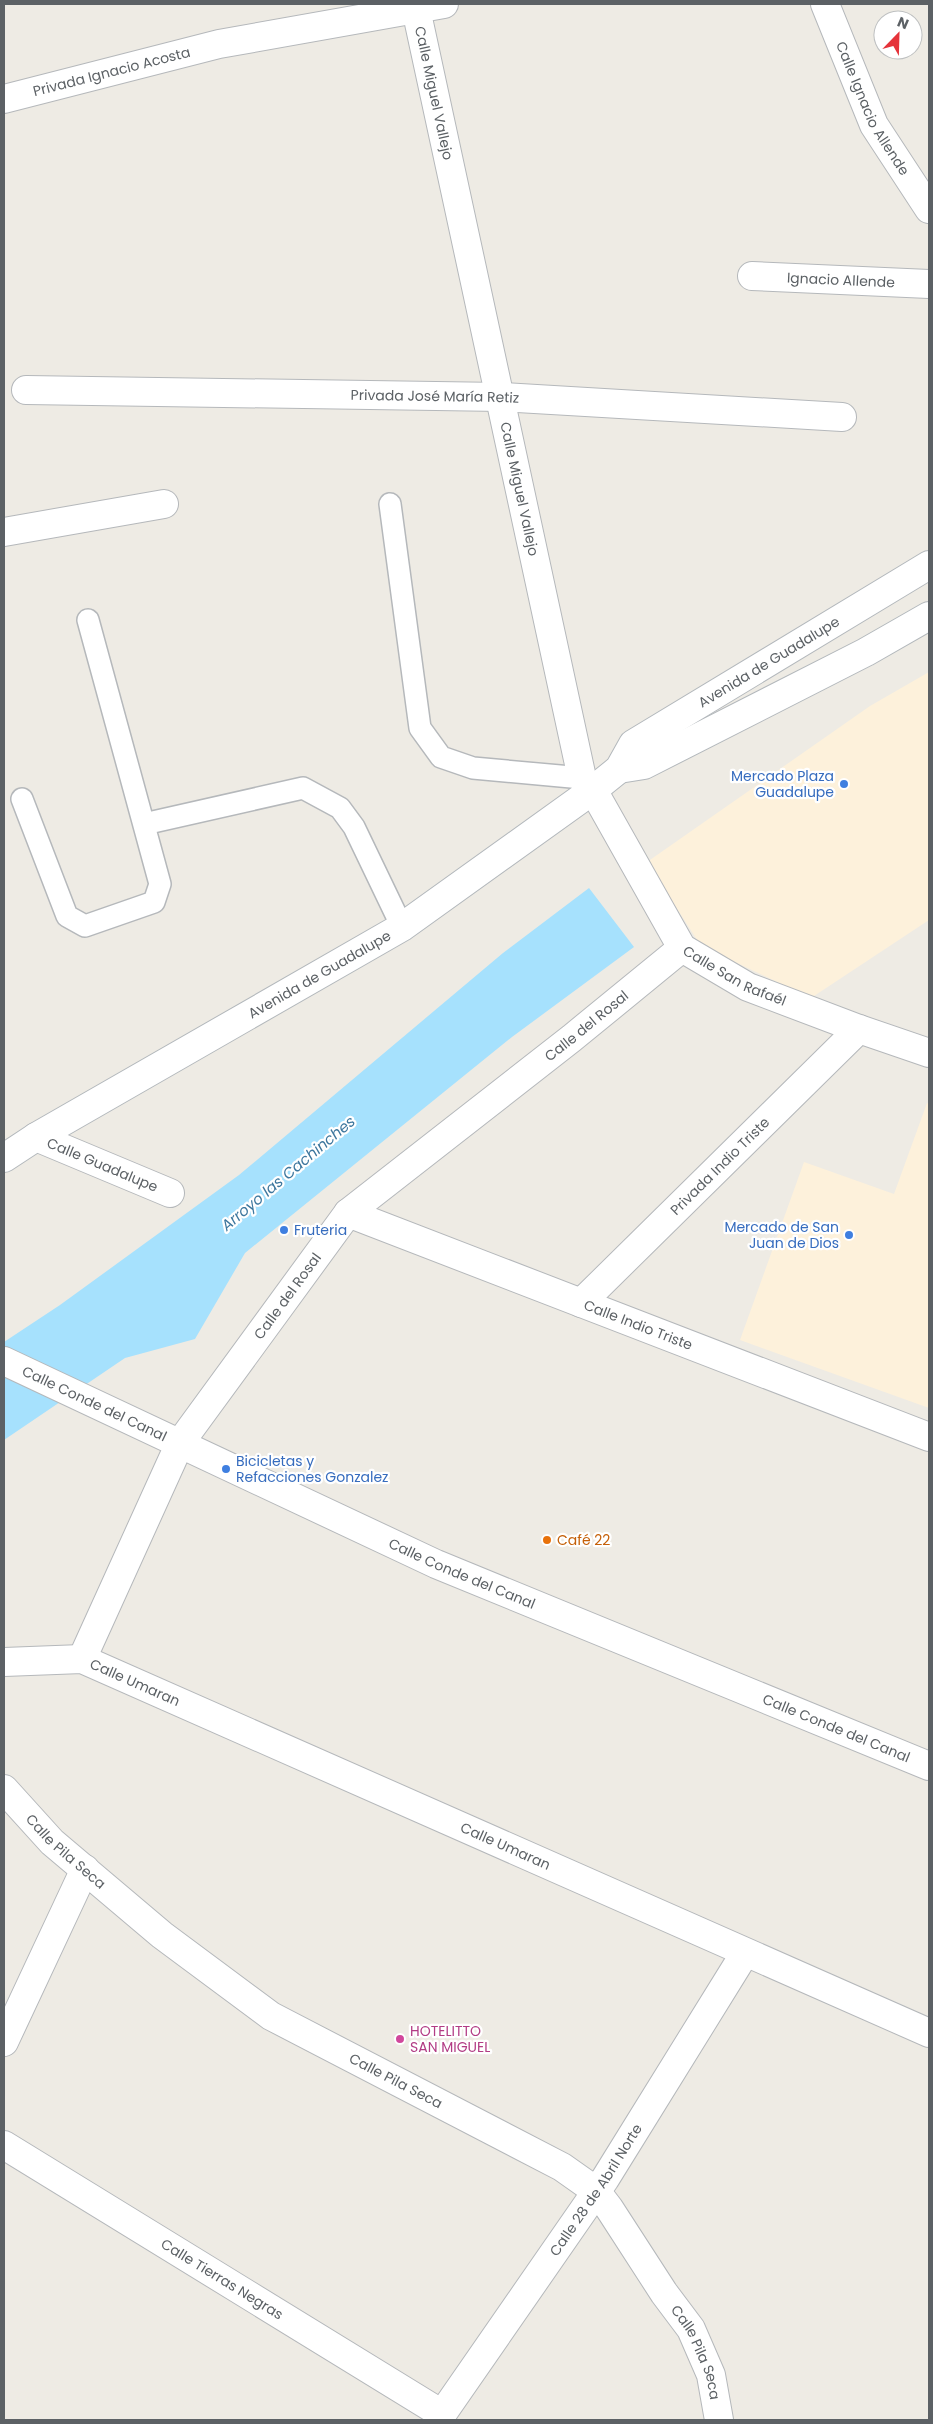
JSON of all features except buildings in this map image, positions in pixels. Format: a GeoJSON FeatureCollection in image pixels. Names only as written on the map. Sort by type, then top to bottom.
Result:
{"type":"FeatureCollection","features":[{"type":"Feature","properties":{"kind":"street","name":"Privada Ignacio Acosta"},"geometry":{"type":"LineString","coordinates":[[4,100],[219,44],[444,4]]}},
{"type":"Feature","properties":{"kind":"street","name":"Calle Ignacio Allende"},"geometry":{"type":"LineString","coordinates":[[825,4],[874,125],[929,209]]}},
{"type":"Feature","properties":{"kind":"street","name":"Calle Miguel Vallejo"},"geometry":{"type":"LineString","coordinates":[[416,9],[588,784]]}},
{"type":"Feature","properties":{"kind":"street","name":"Ignacio Allende"},"geometry":{"type":"LineString","coordinates":[[752,276],[929,284]]}},
{"type":"Feature","properties":{"kind":"street","name":"Privada José María Retiz"},"geometry":{"type":"LineString","coordinates":[[26,390],[502,397],[842,417]]}},
{"type":"Feature","properties":{"kind":"street"},"geometry":{"type":"LineString","coordinates":[[4,532],[164,504]]}},
{"type":"Feature","properties":{"kind":"street","name":"Avenida de Guadalupe"},"geometry":{"type":"LineString","coordinates":[[4,1158],[36,1137],[402,927],[588,784],[619,769],[632,744],[929,565]]}},
{"type":"Feature","properties":{"kind":"street"},"geometry":{"type":"LineString","coordinates":[[619,769],[644,765],[866,652],[929,616]]}},
{"type":"Feature","properties":{"kind":"street","name":"Calle San Rafaél"},"geometry":{"type":"LineString","coordinates":[[588,784],[677,941],[748,987],[929,1053]]}},
{"type":"Feature","properties":{"kind":"street","name":"Calle del Rosal"},"geometry":{"type":"LineString","coordinates":[[82,1660],[180,1443],[348,1213],[572,1038],[677,941]]}},
{"type":"Feature","properties":{"kind":"street","name":"Privada Indio Triste"},"geometry":{"type":"LineString","coordinates":[[581,1303],[859,1029]]}},
{"type":"Feature","properties":{"kind":"street","name":"Calle Guadalupe"},"geometry":{"type":"LineString","coordinates":[[36,1137],[170,1193]]}},
{"type":"Feature","properties":{"kind":"street","name":"Calle Indio Triste"},"geometry":{"type":"LineString","coordinates":[[348,1213],[929,1437]]}},
{"type":"Feature","properties":{"kind":"street","name":"Calle Conde del Canal"},"geometry":{"type":"LineString","coordinates":[[4,1361],[436,1564],[929,1766]]}},
{"type":"Feature","properties":{"kind":"street"},"geometry":{"type":"LineString","coordinates":[[4,1662],[82,1660]]}},
{"type":"Feature","properties":{"kind":"street","name":"Calle Umaran"},"geometry":{"type":"LineString","coordinates":[[82,1660],[929,2033]]}},
{"type":"Feature","properties":{"kind":"street","name":"Calle Pila Seca"},"geometry":{"type":"LineString","coordinates":[[4,1789],[52,1842],[162,1935],[271,2016],[562,2167],[596,2191],[664,2293],[691,2329],[710,2375],[719,2420]]}},
{"type":"Feature","properties":{"kind":"street"},"geometry":{"type":"LineString","coordinates":[[4,2042],[85,1870]]}},
{"type":"Feature","properties":{"kind":"street","name":"Calle 28 de Abril Norte"},"geometry":{"type":"LineString","coordinates":[[440,2417],[596,2191],[745,1953]]}},
{"type":"Feature","properties":{"kind":"street","name":"Calle Tierras Negras"},"geometry":{"type":"LineString","coordinates":[[4,2144],[440,2417]]}},
{"type":"Feature","properties":{"kind":"lane"},"geometry":{"type":"LineString","coordinates":[[390,504],[420,728],[441,757],[472,768],[588,784]]}},
{"type":"Feature","properties":{"kind":"lane"},"geometry":{"type":"LineString","coordinates":[[22,799],[67,916],[85,926],[154,902],[160,884],[88,620]]}},
{"type":"Feature","properties":{"kind":"lane"},"geometry":{"type":"LineString","coordinates":[[144,824],[303,788],[340,808],[354,827],[402,927]]}},
{"type":"Feature","properties":{"kind":"shaded area","name":"Mercado Plaza Guadalupe"},"geometry":{"type":"Polygon","coordinates":[[[929,672],[929,920],[811,998],[701,946],[647,862],[870,706],[929,672]]]}},
{"type":"Feature","properties":{"kind":"shaded area","name":"Mercado de San Juan de Dios"},"geometry":{"type":"Polygon","coordinates":[[[927,1103],[929,1104],[929,1408],[740,1340],[804,1162],[894,1194],[927,1103]]]}},
{"type":"Feature","properties":{"kind":"water","name":"Arroyo las Cachinches"},"geometry":{"type":"Polygon","coordinates":[[[589,888],[634,947],[512,1037],[245,1253],[195,1339],[125,1358],[4,1440],[4,1342],[60,1305],[239,1175],[503,953],[589,888]]]}},
{"type":"Feature","properties":{"kind":"place","name":"Mercado Plaza Guadalupe"},"geometry":{"type":"Point","coordinates":[844,784]}},
{"type":"Feature","properties":{"kind":"place","name":"Fruteria"},"geometry":{"type":"Point","coordinates":[284,1230]}},
{"type":"Feature","properties":{"kind":"place","name":"Mercado de San Juan de Dios"},"geometry":{"type":"Point","coordinates":[849,1235]}},
{"type":"Feature","properties":{"kind":"place","name":"Bicicletas y Refacciones Gonzalez"},"geometry":{"type":"Point","coordinates":[226,1469]}},
{"type":"Feature","properties":{"kind":"place","name":"Café 22"},"geometry":{"type":"Point","coordinates":[547,1540]}},
{"type":"Feature","properties":{"kind":"place","name":"HOTELITTO SAN MIGUEL"},"geometry":{"type":"Point","coordinates":[400,2039]}}]}
